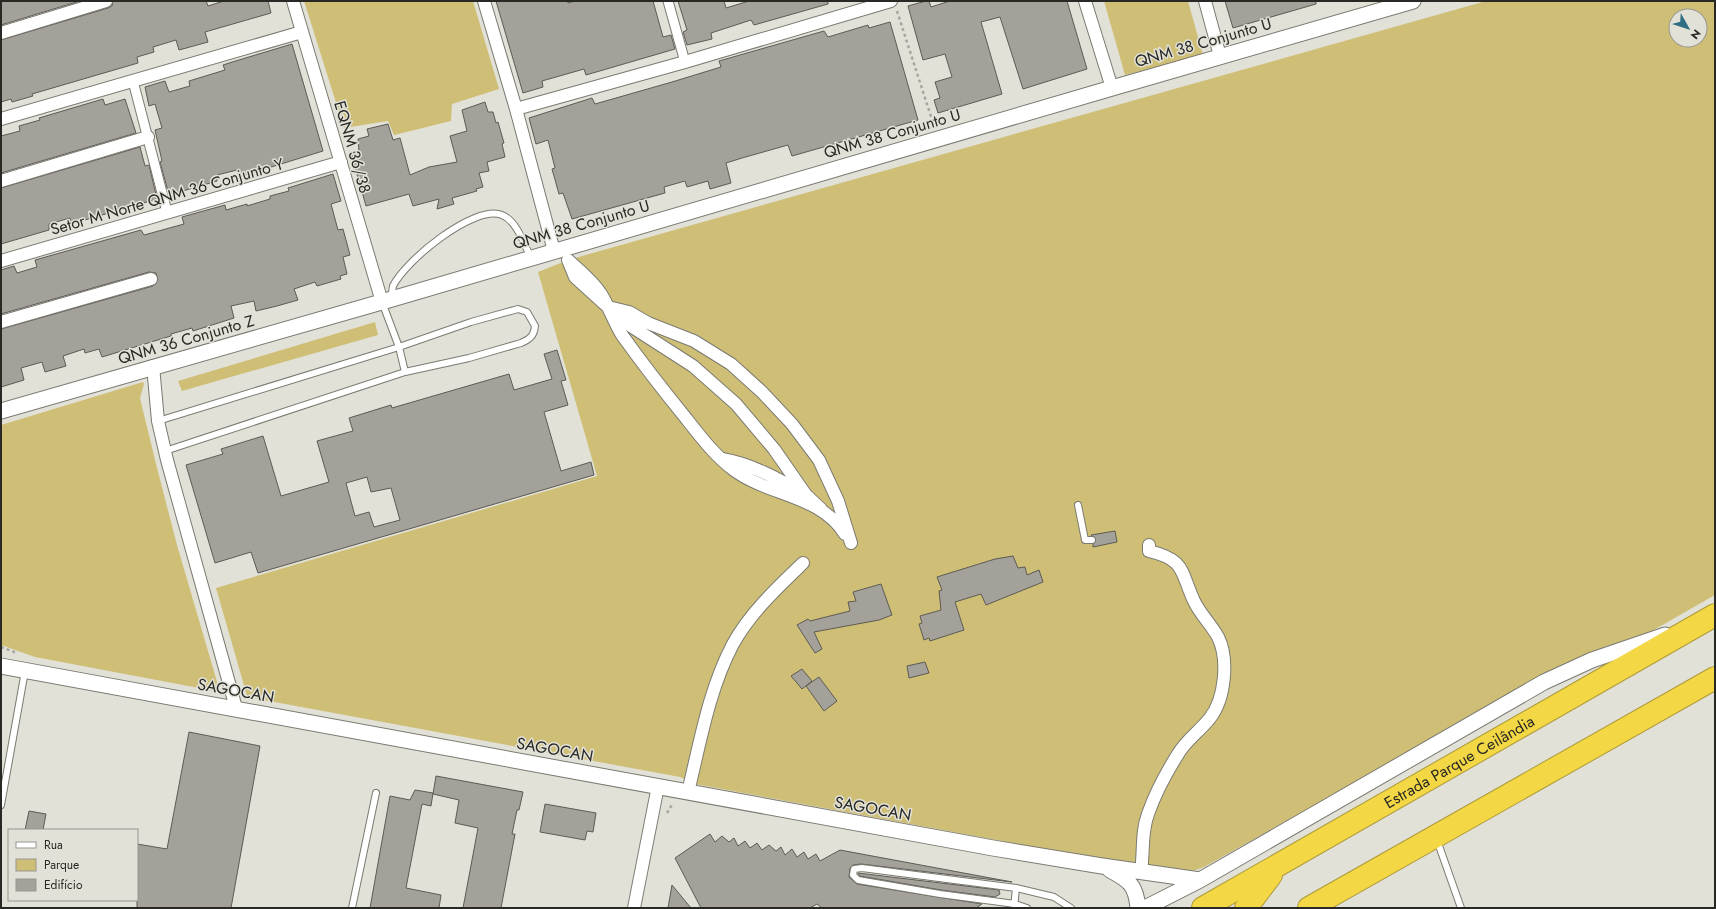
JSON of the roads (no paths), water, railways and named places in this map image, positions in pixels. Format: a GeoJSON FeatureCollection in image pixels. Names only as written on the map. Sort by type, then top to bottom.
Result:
{"type":"FeatureCollection","features":[{"type":"Feature","properties":{"kind":"highway","name":"Estrada Parque Ceilândia"},"geometry":{"type":"LineString","coordinates":[[1203,908],[1714,615]]}},
{"type":"Feature","properties":{"kind":"highway"},"geometry":{"type":"LineString","coordinates":[[1307,908],[1715,678]]}},
{"type":"Feature","properties":{"kind":"highway"},"geometry":{"type":"LineString","coordinates":[[1246,908],[1263,883],[1283,862]]}},
{"type":"Feature","properties":{"kind":"street"},"geometry":{"type":"LineString","coordinates":[[1,33],[106,1]]}},
{"type":"Feature","properties":{"kind":"street","name":"EQNM 36/38"},"geometry":{"type":"LineString","coordinates":[[293,1],[341,162],[387,301]]}},
{"type":"Feature","properties":{"kind":"street"},"geometry":{"type":"LineString","coordinates":[[484,1],[516,108],[554,251]]}},
{"type":"Feature","properties":{"kind":"street"},"geometry":{"type":"LineString","coordinates":[[668,1],[685,62]]}},
{"type":"Feature","properties":{"kind":"street"},"geometry":{"type":"LineString","coordinates":[[1085,1],[1112,88]]}},
{"type":"Feature","properties":{"kind":"street"},"geometry":{"type":"LineString","coordinates":[[1205,1],[1220,56]]}},
{"type":"Feature","properties":{"kind":"street","name":"QNM 38 Conjunto U"},"geometry":{"type":"LineString","coordinates":[[387,301],[1220,56],[1414,1]]}},
{"type":"Feature","properties":{"kind":"street"},"geometry":{"type":"LineString","coordinates":[[516,108],[893,5]]}},
{"type":"Feature","properties":{"kind":"street"},"geometry":{"type":"LineString","coordinates":[[1,119],[302,32]]}},
{"type":"Feature","properties":{"kind":"street"},"geometry":{"type":"LineString","coordinates":[[133,81],[167,212]]}},
{"type":"Feature","properties":{"kind":"street"},"geometry":{"type":"LineString","coordinates":[[1,181],[148,137]]}},
{"type":"Feature","properties":{"kind":"street","name":"Setor M Norte QNM 36 Conjunto Y"},"geometry":{"type":"LineString","coordinates":[[1,261],[341,162]]}},
{"type":"Feature","properties":{"kind":"street"},"geometry":{"type":"LineString","coordinates":[[1,322],[151,279]]}},
{"type":"Feature","properties":{"kind":"street","name":"QNM 36 Conjunto Z"},"geometry":{"type":"LineString","coordinates":[[1,411],[153,366],[387,301]]}},
{"type":"Feature","properties":{"kind":"street"},"geometry":{"type":"LineString","coordinates":[[608,307],[622,335],[652,376],[707,444],[734,471],[821,509]]}},
{"type":"Feature","properties":{"kind":"street"},"geometry":{"type":"LineString","coordinates":[[608,307],[629,312],[648,323],[694,341],[731,364],[762,392],[792,424],[819,460],[838,501],[851,543],[840,525],[806,495],[774,449],[736,404],[693,366],[623,321],[608,307]]}},
{"type":"Feature","properties":{"kind":"street"},"geometry":{"type":"LineString","coordinates":[[153,366],[158,421],[165,451],[236,708]]}},
{"type":"Feature","properties":{"kind":"street"},"geometry":{"type":"LineString","coordinates":[[721,458],[736,461],[765,473],[806,495]]}},
{"type":"Feature","properties":{"kind":"street"},"geometry":{"type":"LineString","coordinates":[[1141,871],[1143,840],[1147,815],[1178,753],[1219,706],[1223,690],[1224,674],[1218,638],[1195,603],[1181,567],[1163,554],[1149,551],[1149,545]]}},
{"type":"Feature","properties":{"kind":"street"},"geometry":{"type":"LineString","coordinates":[[688,792],[719,675],[734,643],[754,615],[777,588],[802,563]]}},
{"type":"Feature","properties":{"kind":"street"},"geometry":{"type":"LineString","coordinates":[[1145,908],[1200,880],[1544,682],[1592,660],[1657,638],[1714,615]]}},
{"type":"Feature","properties":{"kind":"street","name":"SAGOCAN"},"geometry":{"type":"LineString","coordinates":[[1,666],[1102,866],[1200,880]]}},
{"type":"Feature","properties":{"kind":"street"},"geometry":{"type":"LineString","coordinates":[[634,908],[658,786]]}},
{"type":"Feature","properties":{"kind":"street","name":"SAGOCAN"},"geometry":{"type":"LineString","coordinates":[[1102,866],[1124,877],[1133,886],[1137,897],[1138,908]]}},
{"type":"Feature","properties":{"kind":"lane"},"geometry":{"type":"LineString","coordinates":[[405,372],[387,301],[396,281],[424,250],[448,233],[482,216],[493,213],[509,219],[531,258]]}},
{"type":"Feature","properties":{"kind":"lane"},"geometry":{"type":"LineString","coordinates":[[158,421],[399,347],[471,322],[518,309],[527,312],[535,326],[534,334],[528,340],[521,343],[469,358],[405,372],[165,451]]}},
{"type":"Feature","properties":{"kind":"lane"},"geometry":{"type":"LineString","coordinates":[[1078,505],[1085,540],[1092,540]]}},
{"type":"Feature","properties":{"kind":"lane"},"geometry":{"type":"LineString","coordinates":[[1,805],[25,671]]}},
{"type":"Feature","properties":{"kind":"lane"},"geometry":{"type":"LineString","coordinates":[[352,908],[376,793]]}},
{"type":"Feature","properties":{"kind":"lane"},"geometry":{"type":"LineString","coordinates":[[1435,836],[1461,908]]}},
{"type":"Feature","properties":{"kind":"lane"},"geometry":{"type":"LineString","coordinates":[[1027,908],[858,880],[853,875],[854,869],[862,868],[1016,888],[1054,897],[1071,908]]}},
{"type":"Feature","properties":{"kind":"lane"},"geometry":{"type":"LineString","coordinates":[[1014,906],[1016,888]]}}]}
